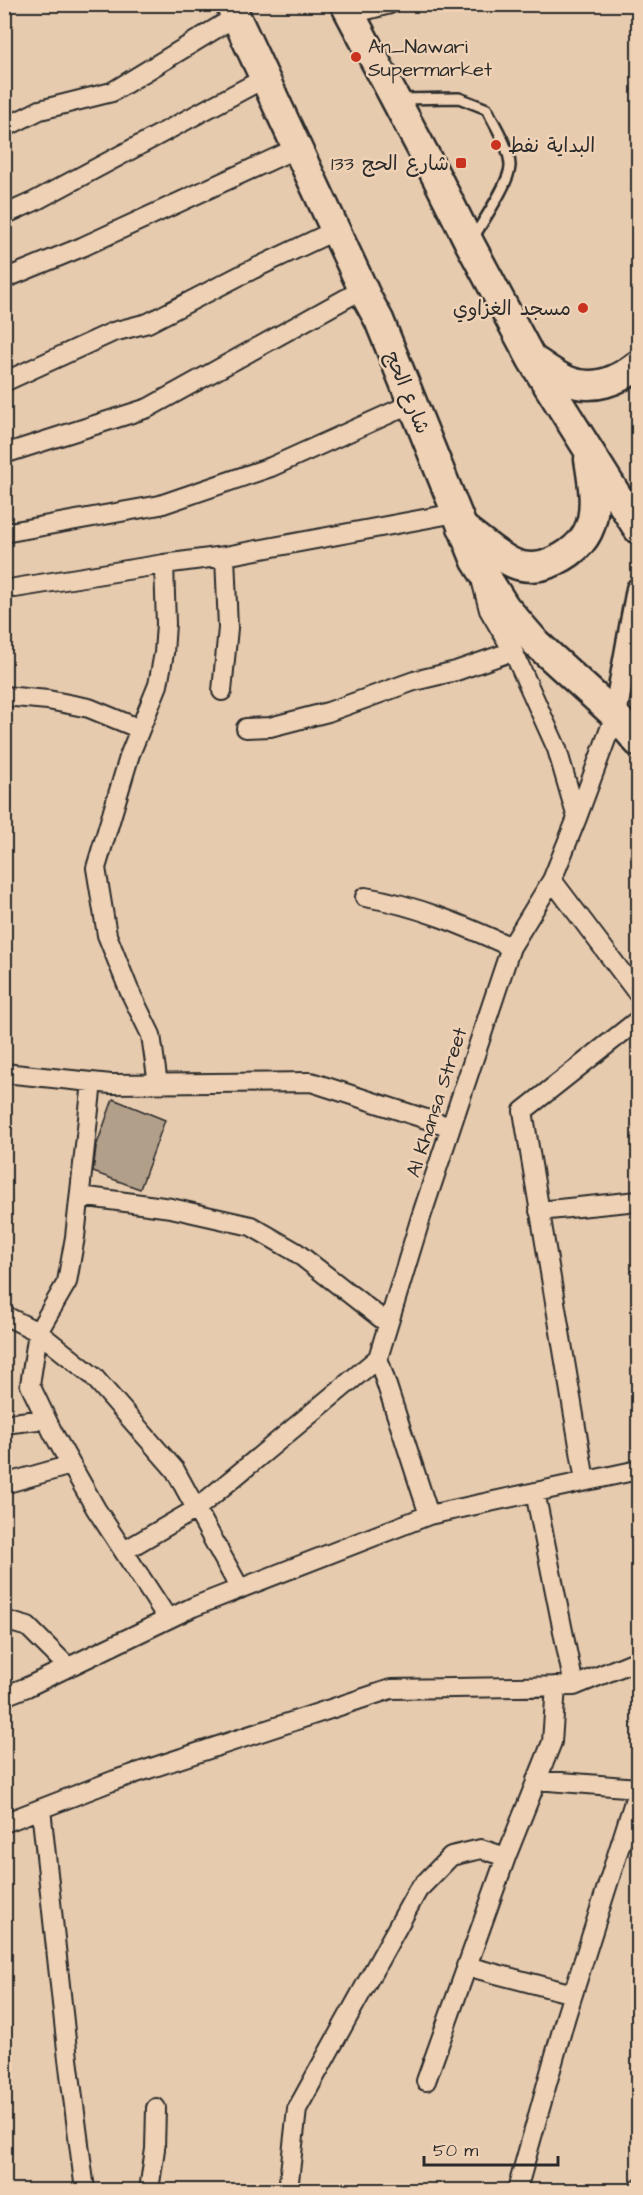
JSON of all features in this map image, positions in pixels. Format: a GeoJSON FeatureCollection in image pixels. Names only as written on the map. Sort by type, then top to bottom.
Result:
{"type":"FeatureCollection","features":[{"type":"Feature","properties":{"kind":"main road"},"geometry":{"type":"LineString","coordinates":[[348,9],[532,360],[639,529]]}},
{"type":"Feature","properties":{"kind":"main road","name":"شارع الحج"},"geometry":{"type":"LineString","coordinates":[[233,11],[379,320],[476,561],[505,608],[536,643],[615,715],[639,742]]}},
{"type":"Feature","properties":{"kind":"main road"},"geometry":{"type":"LineString","coordinates":[[532,360],[569,381],[596,386],[618,379],[639,365]]}},
{"type":"Feature","properties":{"kind":"main road"},"geometry":{"type":"LineString","coordinates":[[459,520],[514,564],[530,567],[544,566],[565,556],[579,546],[589,532],[595,504],[588,451]]}},
{"type":"Feature","properties":{"kind":"street"},"geometry":{"type":"LineString","coordinates":[[348,9],[390,4]]}},
{"type":"Feature","properties":{"kind":"street"},"geometry":{"type":"LineString","coordinates":[[4,128],[40,110],[112,92],[233,11]]}},
{"type":"Feature","properties":{"kind":"street"},"geometry":{"type":"LineString","coordinates":[[4,215],[35,201],[265,78]]}},
{"type":"Feature","properties":{"kind":"street"},"geometry":{"type":"LineString","coordinates":[[4,279],[82,247],[297,148]]}},
{"type":"Feature","properties":{"kind":"street"},"geometry":{"type":"LineString","coordinates":[[4,382],[113,332],[148,323],[241,274],[336,230]]}},
{"type":"Feature","properties":{"kind":"street"},"geometry":{"type":"LineString","coordinates":[[4,453],[148,408],[363,289]]}},
{"type":"Feature","properties":{"kind":"street"},"geometry":{"type":"LineString","coordinates":[[4,533],[160,505],[271,467],[412,403]]}},
{"type":"Feature","properties":{"kind":"street"},"geometry":{"type":"LineString","coordinates":[[15,588],[459,520]]}},
{"type":"Feature","properties":{"kind":"street"},"geometry":{"type":"LineString","coordinates":[[222,691],[228,628],[225,556]]}},
{"type":"Feature","properties":{"kind":"street"},"geometry":{"type":"LineString","coordinates":[[476,561],[489,610],[513,651],[557,749],[578,818]]}},
{"type":"Feature","properties":{"kind":"street"},"geometry":{"type":"LineString","coordinates":[[158,1084],[152,1035],[129,990],[107,935],[96,868],[130,754],[158,685],[166,624],[164,564]]}},
{"type":"Feature","properties":{"kind":"street"},"geometry":{"type":"LineString","coordinates":[[615,715],[639,589]]}},
{"type":"Feature","properties":{"kind":"street"},"geometry":{"type":"LineString","coordinates":[[246,728],[270,727],[328,712],[414,681],[456,671],[513,651]]}},
{"type":"Feature","properties":{"kind":"street"},"geometry":{"type":"LineString","coordinates":[[4,696],[48,700],[89,708],[140,729]]}},
{"type":"Feature","properties":{"kind":"street","name":"Al Khansa Street"},"geometry":{"type":"LineString","coordinates":[[378,1358],[387,1323],[511,947],[552,880],[578,818],[615,715]]}},
{"type":"Feature","properties":{"kind":"street"},"geometry":{"type":"LineString","coordinates":[[552,880],[639,994]]}},
{"type":"Feature","properties":{"kind":"street"},"geometry":{"type":"LineString","coordinates":[[366,897],[394,901],[465,926],[511,947]]}},
{"type":"Feature","properties":{"kind":"street"},"geometry":{"type":"LineString","coordinates":[[585,1481],[523,1111],[639,1020]]}},
{"type":"Feature","properties":{"kind":"street"},"geometry":{"type":"LineString","coordinates":[[4,1073],[92,1082],[158,1084],[311,1082],[451,1127]]}},
{"type":"Feature","properties":{"kind":"street"},"geometry":{"type":"LineString","coordinates":[[92,1082],[80,1196],[67,1282],[38,1332],[30,1385],[46,1419],[96,1509],[168,1619]]}},
{"type":"Feature","properties":{"kind":"street"},"geometry":{"type":"LineString","coordinates":[[80,1196],[171,1208],[251,1226],[296,1252],[387,1323]]}},
{"type":"Feature","properties":{"kind":"street"},"geometry":{"type":"LineString","coordinates":[[539,1211],[639,1201]]}},
{"type":"Feature","properties":{"kind":"street"},"geometry":{"type":"LineString","coordinates":[[4,1315],[38,1332],[93,1376],[175,1470],[240,1589]]}},
{"type":"Feature","properties":{"kind":"street"},"geometry":{"type":"LineString","coordinates":[[123,1551],[196,1509],[378,1358],[429,1515]]}},
{"type":"Feature","properties":{"kind":"street"},"geometry":{"type":"LineString","coordinates":[[4,1424],[46,1419]]}},
{"type":"Feature","properties":{"kind":"street"},"geometry":{"type":"LineString","coordinates":[[4,1484],[71,1465]]}},
{"type":"Feature","properties":{"kind":"street"},"geometry":{"type":"LineString","coordinates":[[4,1696],[27,1688],[168,1619],[429,1515],[639,1470]]}},
{"type":"Feature","properties":{"kind":"street"},"geometry":{"type":"LineString","coordinates":[[426,2080],[506,1857],[552,1742],[565,1686],[535,1492]]}},
{"type":"Feature","properties":{"kind":"street"},"geometry":{"type":"LineString","coordinates":[[4,1620],[28,1627],[68,1667]]}},
{"type":"Feature","properties":{"kind":"street"},"geometry":{"type":"LineString","coordinates":[[4,1822],[116,1780],[391,1689],[565,1686],[639,1660]]}},
{"type":"Feature","properties":{"kind":"street"},"geometry":{"type":"LineString","coordinates":[[517,2190],[573,1994],[639,1789],[536,1780]]}},
{"type":"Feature","properties":{"kind":"street"},"geometry":{"type":"LineString","coordinates":[[41,1809],[68,2059],[85,2190]]}},
{"type":"Feature","properties":{"kind":"street"},"geometry":{"type":"LineString","coordinates":[[288,2190],[297,2109],[418,1890],[451,1856],[481,1849],[506,1857]]}},
{"type":"Feature","properties":{"kind":"street"},"geometry":{"type":"LineString","coordinates":[[466,1966],[573,1994]]}},
{"type":"Feature","properties":{"kind":"street"},"geometry":{"type":"LineString","coordinates":[[149,2190],[155,2149],[156,2108]]}},
{"type":"Feature","properties":{"kind":"lane"},"geometry":{"type":"LineString","coordinates":[[394,99],[459,98],[487,109],[508,155],[510,168],[505,182],[470,244]]}},
{"type":"Feature","properties":{"kind":"building"},"geometry":{"type":"Polygon","coordinates":[[[113,1099],[165,1120],[140,1189],[93,1172],[96,1147],[113,1099]]]}},
{"type":"Feature","properties":{"kind":"place","name":"An_Nawari Supermarket"},"geometry":{"type":"Point","coordinates":[356,57]}},
{"type":"Feature","properties":{"kind":"place","name":"البداية نفط"},"geometry":{"type":"Point","coordinates":[496,145]}},
{"type":"Feature","properties":{"kind":"place","name":"شارع الحج 133"},"geometry":{"type":"Point","coordinates":[461,163]}},
{"type":"Feature","properties":{"kind":"place","name":"مسجد الغزاوي"},"geometry":{"type":"Point","coordinates":[583,308]}}]}
